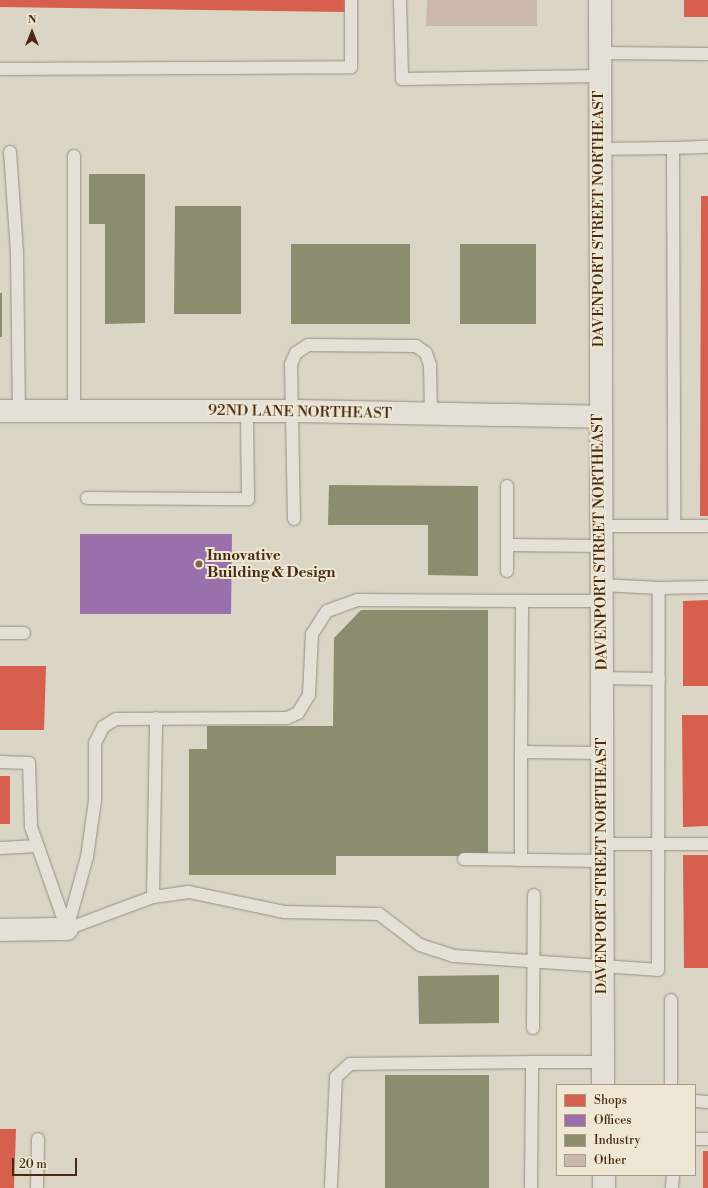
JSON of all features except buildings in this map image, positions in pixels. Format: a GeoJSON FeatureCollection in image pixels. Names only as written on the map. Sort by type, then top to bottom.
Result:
{"type":"FeatureCollection","features":[{"type":"Feature","properties":{"kind":"street","name":"DAVENPORT STREET NORTHEAST"},"geometry":{"type":"LineString","coordinates":[[600,0],[599,417],[602,593],[603,1084]]}},
{"type":"Feature","properties":{"kind":"street","name":"92ND LANE NORTHEAST"},"geometry":{"type":"LineString","coordinates":[[10,411],[291,411],[599,417]]}},
{"type":"Feature","properties":{"kind":"street"},"geometry":{"type":"LineString","coordinates":[[0,930],[67,929]]}},
{"type":"Feature","properties":{"kind":"street"},"geometry":{"type":"LineString","coordinates":[[604,1176],[604,1188]]}},
{"type":"Feature","properties":{"kind":"lane"},"geometry":{"type":"LineString","coordinates":[[0,69],[351,68],[351,0]]}},
{"type":"Feature","properties":{"kind":"lane"},"geometry":{"type":"LineString","coordinates":[[400,0],[402,80],[600,76]]}},
{"type":"Feature","properties":{"kind":"lane"},"geometry":{"type":"LineString","coordinates":[[600,53],[708,54]]}},
{"type":"Feature","properties":{"kind":"lane"},"geometry":{"type":"LineString","coordinates":[[599,149],[708,147]]}},
{"type":"Feature","properties":{"kind":"lane"},"geometry":{"type":"LineString","coordinates":[[673,148],[674,526]]}},
{"type":"Feature","properties":{"kind":"lane"},"geometry":{"type":"LineString","coordinates":[[10,152],[17,253],[10,411]]}},
{"type":"Feature","properties":{"kind":"lane"},"geometry":{"type":"LineString","coordinates":[[74,156],[74,411]]}},
{"type":"Feature","properties":{"kind":"lane"},"geometry":{"type":"LineString","coordinates":[[294,519],[291,364],[296,353],[308,345],[416,346],[426,353],[430,365],[431,414]]}},
{"type":"Feature","properties":{"kind":"lane"},"geometry":{"type":"LineString","coordinates":[[87,498],[248,499],[246,411]]}},
{"type":"Feature","properties":{"kind":"lane"},"geometry":{"type":"LineString","coordinates":[[507,486],[507,571]]}},
{"type":"Feature","properties":{"kind":"lane"},"geometry":{"type":"LineString","coordinates":[[507,546],[601,536],[674,526],[708,526]]}},
{"type":"Feature","properties":{"kind":"lane"},"geometry":{"type":"LineString","coordinates":[[67,929],[87,858],[94,807],[95,743],[103,727],[116,719],[287,718],[298,713],[309,695],[312,634],[327,611],[357,600],[522,601],[659,588],[708,587]]}},
{"type":"Feature","properties":{"kind":"lane"},"geometry":{"type":"LineString","coordinates":[[67,929],[154,898],[189,892],[285,912],[379,914],[420,945],[453,956],[534,960],[603,969],[658,970],[659,588]]}},
{"type":"Feature","properties":{"kind":"lane"},"geometry":{"type":"LineString","coordinates":[[521,860],[522,601]]}},
{"type":"Feature","properties":{"kind":"lane"},"geometry":{"type":"LineString","coordinates":[[0,633],[24,633]]}},
{"type":"Feature","properties":{"kind":"lane"},"geometry":{"type":"LineString","coordinates":[[602,678],[659,679]]}},
{"type":"Feature","properties":{"kind":"lane"},"geometry":{"type":"LineString","coordinates":[[154,898],[156,718]]}},
{"type":"Feature","properties":{"kind":"lane"},"geometry":{"type":"LineString","coordinates":[[521,752],[602,752]]}},
{"type":"Feature","properties":{"kind":"lane"},"geometry":{"type":"LineString","coordinates":[[0,762],[29,763],[31,827],[67,929]]}},
{"type":"Feature","properties":{"kind":"lane"},"geometry":{"type":"LineString","coordinates":[[464,859],[521,860],[602,852],[658,844],[708,844]]}},
{"type":"Feature","properties":{"kind":"lane"},"geometry":{"type":"LineString","coordinates":[[0,848],[38,846]]}},
{"type":"Feature","properties":{"kind":"lane"},"geometry":{"type":"LineString","coordinates":[[533,1028],[534,895]]}},
{"type":"Feature","properties":{"kind":"lane"},"geometry":{"type":"LineString","coordinates":[[671,1000],[671,1084]]}},
{"type":"Feature","properties":{"kind":"lane"},"geometry":{"type":"LineString","coordinates":[[531,1188],[532,1062]]}},
{"type":"Feature","properties":{"kind":"lane"},"geometry":{"type":"LineString","coordinates":[[331,1186],[336,1076],[350,1064],[603,1062]]}},
{"type":"Feature","properties":{"kind":"lane"},"geometry":{"type":"LineString","coordinates":[[696,1101],[708,1102]]}},
{"type":"Feature","properties":{"kind":"lane"},"geometry":{"type":"LineString","coordinates":[[37,1188],[38,1139]]}},
{"type":"Feature","properties":{"kind":"lane"},"geometry":{"type":"LineString","coordinates":[[696,1139],[708,1139]]}},
{"type":"Feature","properties":{"kind":"lane"},"geometry":{"type":"LineString","coordinates":[[672,1176],[672,1188]]}},
{"type":"Feature","properties":{"kind":"place","name":"Innovative Building & Design"},"geometry":{"type":"Point","coordinates":[199,564]}}]}
